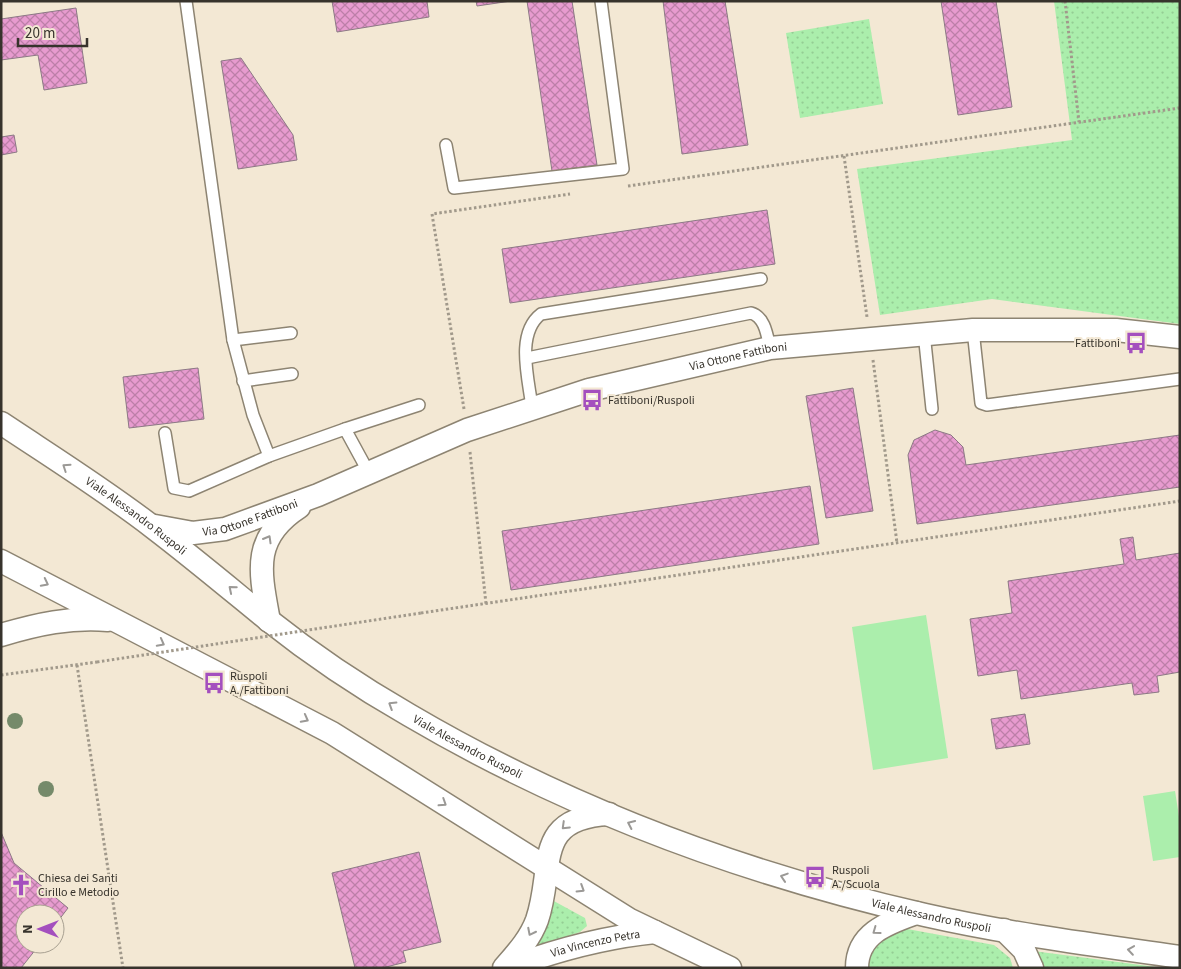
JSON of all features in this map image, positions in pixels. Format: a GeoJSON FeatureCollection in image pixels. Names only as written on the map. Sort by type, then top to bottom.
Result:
{"type":"FeatureCollection","features":[{"type":"Feature","properties":{"kind":"street","name":"Via Ottone Fattiboni"},"geometry":{"type":"LineString","coordinates":[[149,524],[185,532],[210,532],[225,528],[318,495],[468,430],[532,408],[589,390],[770,348],[973,330],[1116,330],[1180,337]]}},
{"type":"Feature","properties":{"kind":"street","name":"Viale Alessandro Ruspoli"},"geometry":{"type":"LineString","coordinates":[[1,423],[149,524],[220,579],[269,621],[347,676],[424,724],[495,764],[656,835],[800,883],[916,913],[1066,941],[1180,957]]}},
{"type":"Feature","properties":{"kind":"street","name":"Via Ottone Fattiboni"},"geometry":{"type":"LineString","coordinates":[[269,621],[261,572],[264,547],[279,524],[318,495]]}},
{"type":"Feature","properties":{"kind":"street"},"geometry":{"type":"LineString","coordinates":[[1,561],[341,738],[630,920],[730,968]]}},
{"type":"Feature","properties":{"kind":"street"},"geometry":{"type":"LineString","coordinates":[[1,635],[58,620],[85,618],[118,621]]}},
{"type":"Feature","properties":{"kind":"street"},"geometry":{"type":"LineString","coordinates":[[504,968],[528,939],[536,922],[554,841],[567,823],[592,814],[608,814]]}},
{"type":"Feature","properties":{"kind":"street"},"geometry":{"type":"LineString","coordinates":[[856,968],[858,956],[866,938],[890,922],[916,913]]}},
{"type":"Feature","properties":{"kind":"street","name":"Viale Alessandro Ruspoli"},"geometry":{"type":"LineString","coordinates":[[1004,930],[1024,950],[1032,968]]}},
{"type":"Feature","properties":{"kind":"street","name":"Via Vincenzo Petra"},"geometry":{"type":"LineString","coordinates":[[508,968],[542,955],[617,936],[656,932]]}},
{"type":"Feature","properties":{"kind":"lane"},"geometry":{"type":"LineString","coordinates":[[186,1],[232,340],[253,415],[269,456]]}},
{"type":"Feature","properties":{"kind":"lane"},"geometry":{"type":"LineString","coordinates":[[446,145],[454,188],[623,169],[601,1]]}},
{"type":"Feature","properties":{"kind":"lane"},"geometry":{"type":"LineString","coordinates":[[532,408],[527,358],[527,333],[533,320],[541,314],[761,279]]}},
{"type":"Feature","properties":{"kind":"lane"},"geometry":{"type":"LineString","coordinates":[[527,358],[751,313],[758,315],[762,320],[770,348]]}},
{"type":"Feature","properties":{"kind":"lane"},"geometry":{"type":"LineString","coordinates":[[973,330],[982,403],[987,405],[1180,379]]}},
{"type":"Feature","properties":{"kind":"lane"},"geometry":{"type":"LineString","coordinates":[[232,340],[291,333]]}},
{"type":"Feature","properties":{"kind":"lane"},"geometry":{"type":"LineString","coordinates":[[924,333],[932,409]]}},
{"type":"Feature","properties":{"kind":"lane"},"geometry":{"type":"LineString","coordinates":[[243,381],[292,374]]}},
{"type":"Feature","properties":{"kind":"lane"},"geometry":{"type":"LineString","coordinates":[[165,433],[174,488],[182,491],[189,490],[269,456],[419,405]]}},
{"type":"Feature","properties":{"kind":"lane"},"geometry":{"type":"LineString","coordinates":[[345,429],[369,473]]}},
{"type":"Feature","properties":{"kind":"path"},"geometry":{"type":"LineString","coordinates":[[1065,1],[1079,122]]}},
{"type":"Feature","properties":{"kind":"path"},"geometry":{"type":"LineString","coordinates":[[619,188],[1180,108]]}},
{"type":"Feature","properties":{"kind":"path"},"geometry":{"type":"LineString","coordinates":[[486,604],[468,430],[432,214],[580,193]]}},
{"type":"Feature","properties":{"kind":"path"},"geometry":{"type":"LineString","coordinates":[[1,675],[1180,500]]}},
{"type":"Feature","properties":{"kind":"path"},"geometry":{"type":"LineString","coordinates":[[77,665],[123,968]]}},
{"type":"Feature","properties":{"kind":"green space"},"geometry":{"type":"Polygon","coordinates":[[[1054,1],[1180,1],[1180,324],[992,299],[880,315],[857,169],[1072,140],[1054,1]]]}},
{"type":"Feature","properties":{"kind":"green space"},"geometry":{"type":"Polygon","coordinates":[[[869,19],[883,104],[800,118],[786,33],[869,19]]]}},
{"type":"Feature","properties":{"kind":"green space"},"geometry":{"type":"Polygon","coordinates":[[[926,615],[948,758],[873,770],[852,627],[926,615]]]}},
{"type":"Feature","properties":{"kind":"green space"},"geometry":{"type":"Polygon","coordinates":[[[1175,791],[1180,823],[1180,857],[1153,861],[1143,796],[1175,791]]]}},
{"type":"Feature","properties":{"kind":"green space"},"geometry":{"type":"Polygon","coordinates":[[[552,900],[585,918],[587,926],[580,932],[537,947],[535,945],[552,900]]]}},
{"type":"Feature","properties":{"kind":"green space"},"geometry":{"type":"Polygon","coordinates":[[[902,928],[994,945],[1010,958],[1013,968],[860,968],[864,946],[902,928]]]}},
{"type":"Feature","properties":{"kind":"green space"},"geometry":{"type":"Polygon","coordinates":[[[1033,951],[1164,968],[1036,968],[1033,951]]]}},
{"type":"Feature","properties":{"kind":"building"},"geometry":{"type":"Polygon","coordinates":[[[332,1],[427,1],[429,17],[337,32],[332,1]]]}},
{"type":"Feature","properties":{"kind":"building"},"geometry":{"type":"Polygon","coordinates":[[[476,1],[511,1],[477,6],[476,1]]]}},
{"type":"Feature","properties":{"kind":"building"},"geometry":{"type":"Polygon","coordinates":[[[527,1],[572,1],[597,165],[552,171],[527,1]]]}},
{"type":"Feature","properties":{"kind":"building"},"geometry":{"type":"Polygon","coordinates":[[[663,1],[725,1],[748,145],[682,154],[663,1]]]}},
{"type":"Feature","properties":{"kind":"building"},"geometry":{"type":"Polygon","coordinates":[[[941,1],[996,1],[1012,107],[958,115],[941,1]]]}},
{"type":"Feature","properties":{"kind":"building"},"geometry":{"type":"Polygon","coordinates":[[[76,8],[87,83],[44,90],[38,55],[1,60],[1,19],[76,8]]]}},
{"type":"Feature","properties":{"kind":"building"},"geometry":{"type":"Polygon","coordinates":[[[241,58],[293,135],[297,160],[238,169],[221,61],[241,58]]]}},
{"type":"Feature","properties":{"kind":"building"},"geometry":{"type":"Polygon","coordinates":[[[14,135],[17,152],[1,155],[1,137],[14,135]]]}},
{"type":"Feature","properties":{"kind":"building"},"geometry":{"type":"Polygon","coordinates":[[[767,210],[775,264],[510,303],[502,249],[767,210]]]}},
{"type":"Feature","properties":{"kind":"building"},"geometry":{"type":"Polygon","coordinates":[[[198,368],[204,419],[129,428],[123,377],[198,368]]]}},
{"type":"Feature","properties":{"kind":"building"},"geometry":{"type":"Polygon","coordinates":[[[853,388],[873,511],[826,518],[806,396],[853,388]]]}},
{"type":"Feature","properties":{"kind":"building"},"geometry":{"type":"Polygon","coordinates":[[[935,430],[951,435],[963,447],[966,465],[1180,435],[1180,487],[917,524],[908,455],[914,440],[935,430]]]}},
{"type":"Feature","properties":{"kind":"building"},"geometry":{"type":"Polygon","coordinates":[[[810,486],[819,544],[511,590],[502,531],[810,486]]]}},
{"type":"Feature","properties":{"kind":"building"},"geometry":{"type":"Polygon","coordinates":[[[1133,537],[1136,560],[1180,553],[1180,672],[1157,676],[1159,692],[1134,695],[1132,683],[1021,699],[1017,670],[978,676],[970,619],[1012,613],[1008,581],[1124,564],[1120,539],[1133,537]]]}},
{"type":"Feature","properties":{"kind":"building"},"geometry":{"type":"Polygon","coordinates":[[[1025,714],[1030,744],[996,749],[991,719],[1025,714]]]}},
{"type":"Feature","properties":{"kind":"building","name":"Chiesa dei Santi Cirillo e Metodio"},"geometry":{"type":"Polygon","coordinates":[[[1,832],[14,863],[63,904],[15,904],[15,954],[32,954],[21,968],[1,968],[1,832]]]}},
{"type":"Feature","properties":{"kind":"building"},"geometry":{"type":"Polygon","coordinates":[[[419,852],[441,942],[403,951],[406,962],[382,968],[355,968],[332,873],[419,852]]]}},
{"type":"Feature","properties":{"kind":"place","name":"Fattiboni"},"geometry":{"type":"Point","coordinates":[1136,343]}},
{"type":"Feature","properties":{"kind":"place","name":"Fattiboni/Ruspoli"},"geometry":{"type":"Point","coordinates":[592,400]}},
{"type":"Feature","properties":{"kind":"place","name":"Ruspoli A./Fattiboni"},"geometry":{"type":"Point","coordinates":[214,683]}},
{"type":"Feature","properties":{"kind":"place","name":"Ruspoli A./Scuola"},"geometry":{"type":"Point","coordinates":[815,877]}},
{"type":"Feature","properties":{"kind":"place","name":"Chiesa dei Santi Cirillo e Metodio"},"geometry":{"type":"Point","coordinates":[21,885]}}]}
